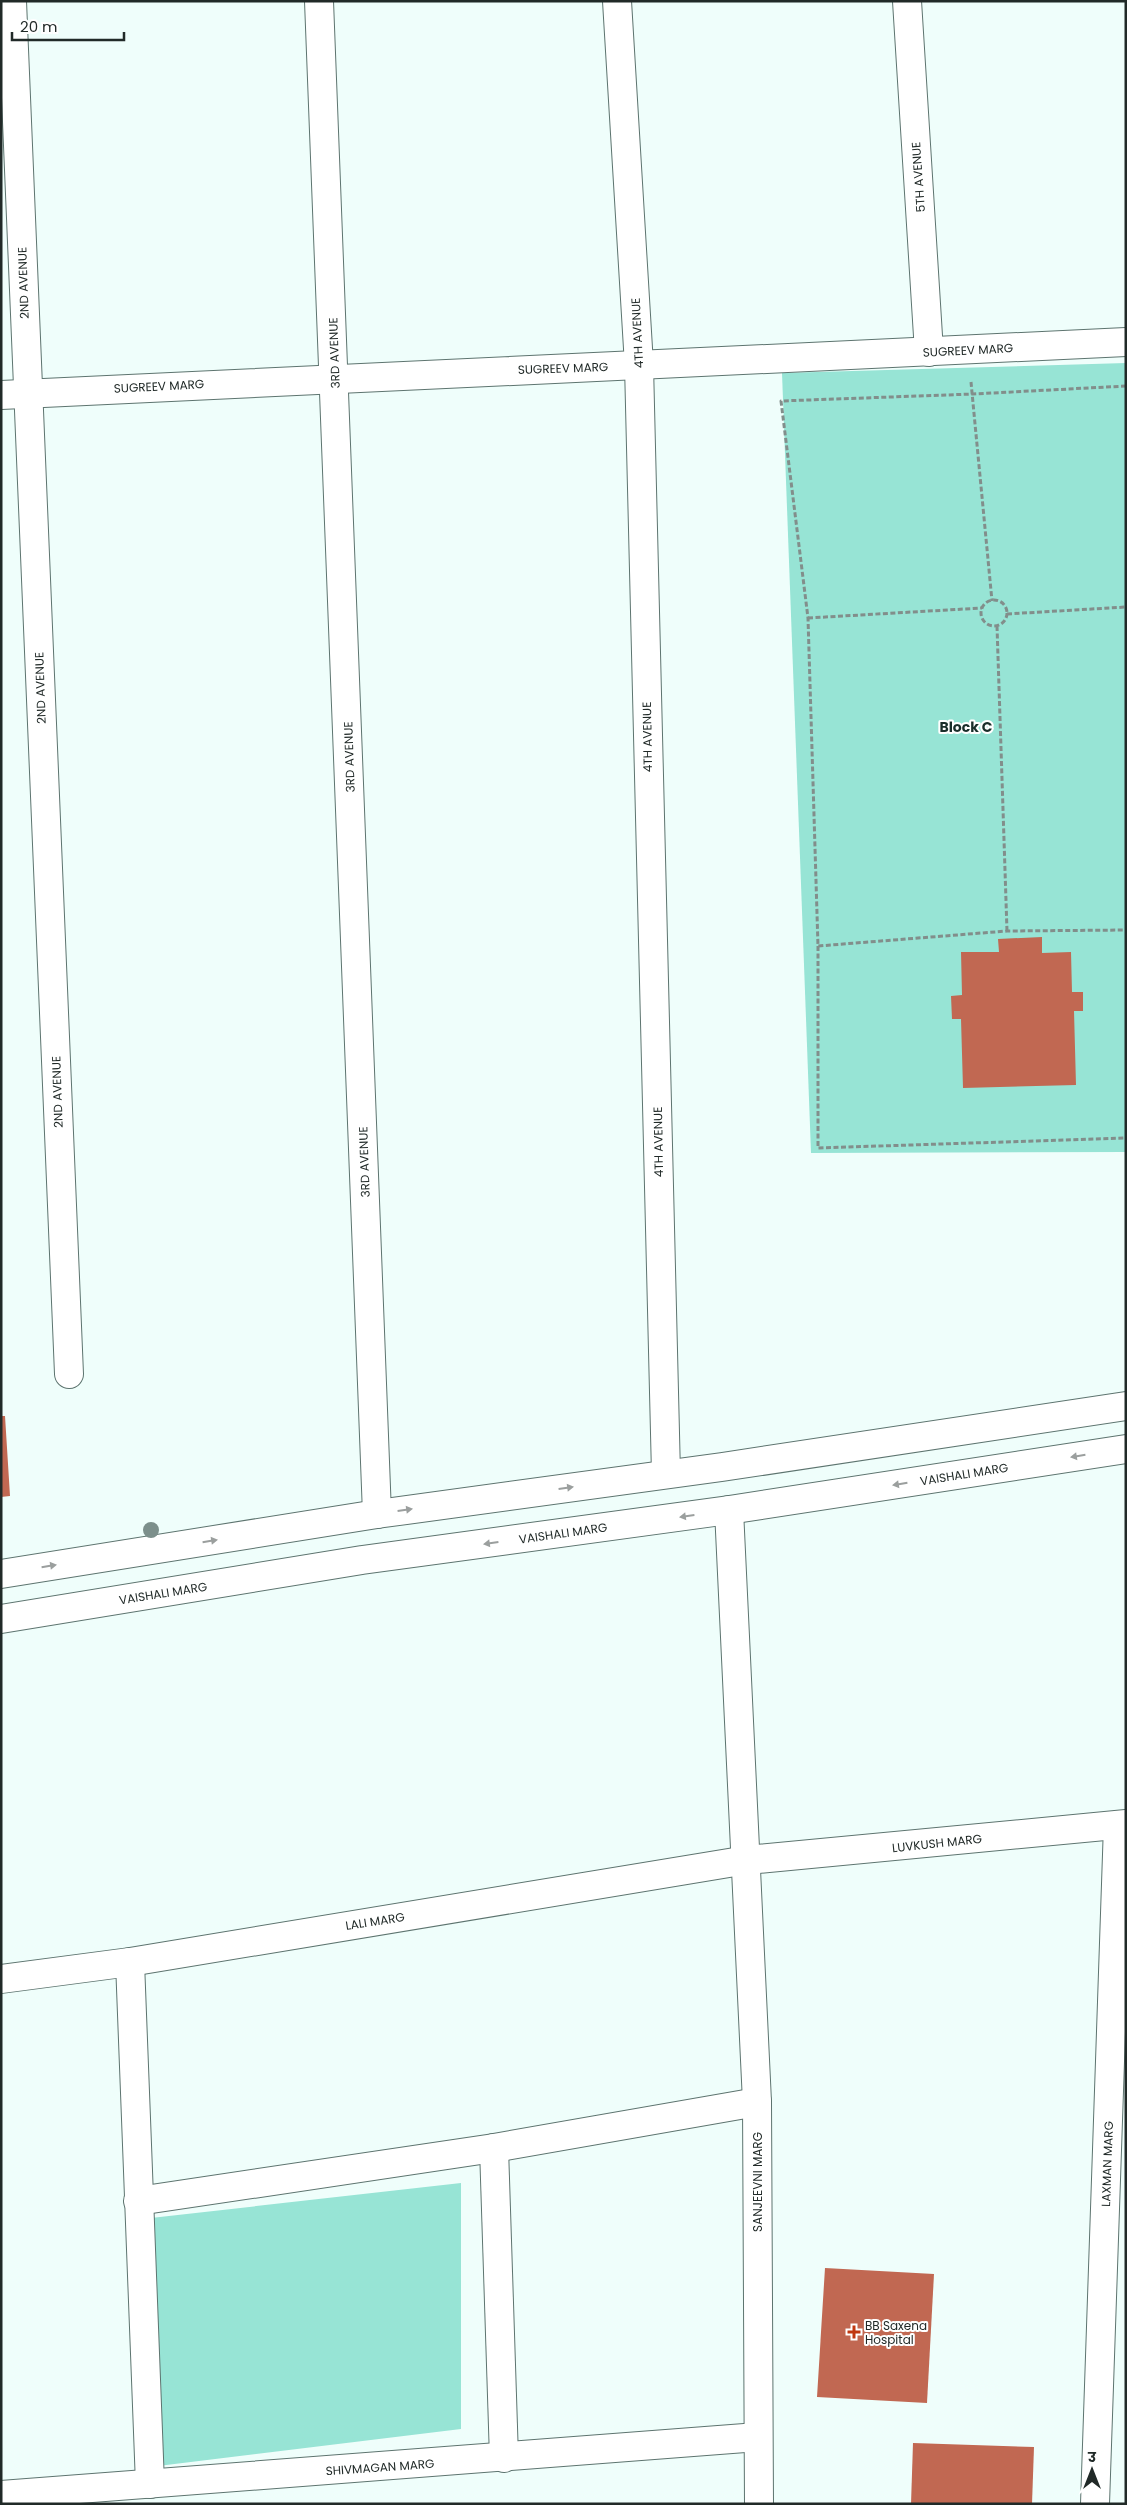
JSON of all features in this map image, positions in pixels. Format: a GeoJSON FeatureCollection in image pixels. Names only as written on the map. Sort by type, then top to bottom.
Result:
{"type":"FeatureCollection","features":[{"type":"Feature","properties":{"kind":"street","name":"2ND AVENUE"},"geometry":{"type":"LineString","coordinates":[[12,1],[14,394],[69,1374]]}},
{"type":"Feature","properties":{"kind":"street","name":"3RD AVENUE"},"geometry":{"type":"LineString","coordinates":[[319,1],[335,378],[377,1514]]}},
{"type":"Feature","properties":{"kind":"street","name":"4TH AVENUE"},"geometry":{"type":"LineString","coordinates":[[617,1],[639,365],[666,1474]]}},
{"type":"Feature","properties":{"kind":"street","name":"5TH AVENUE"},"geometry":{"type":"LineString","coordinates":[[907,1],[929,352]]}},
{"type":"Feature","properties":{"kind":"street","name":"SUGREEV MARG"},"geometry":{"type":"LineString","coordinates":[[14,394],[1126,342]]}},
{"type":"Feature","properties":{"kind":"street"},"geometry":{"type":"LineString","coordinates":[[1,1574],[377,1514],[725,1466],[1126,1406]]}},
{"type":"Feature","properties":{"kind":"street","name":"VAISHALI MARG"},"geometry":{"type":"LineString","coordinates":[[1,1619],[362,1560],[729,1510],[1126,1449]]}},
{"type":"Feature","properties":{"kind":"street","name":"SANJEEVNI MARG"},"geometry":{"type":"LineString","coordinates":[[725,1466],[729,1510],[747,1860],[757,2102],[759,2504]]}},
{"type":"Feature","properties":{"kind":"street","name":"LUVKUSH MARG"},"geometry":{"type":"LineString","coordinates":[[747,1860],[1122,1824]]}},
{"type":"Feature","properties":{"kind":"street","name":"LAXMAN MARG"},"geometry":{"type":"LineString","coordinates":[[1095,2504],[1122,1824]]}},
{"type":"Feature","properties":{"kind":"street","name":"LALI MARG"},"geometry":{"type":"LineString","coordinates":[[1,1979],[130,1962],[747,1860]]}},
{"type":"Feature","properties":{"kind":"street"},"geometry":{"type":"LineString","coordinates":[[130,1962],[150,2484]]}},
{"type":"Feature","properties":{"kind":"street"},"geometry":{"type":"LineString","coordinates":[[138,2201],[494,2148],[757,2102]]}},
{"type":"Feature","properties":{"kind":"street"},"geometry":{"type":"LineString","coordinates":[[494,2148],[504,2458]]}},
{"type":"Feature","properties":{"kind":"street","name":"SHIVMAGAN MARG"},"geometry":{"type":"LineString","coordinates":[[1,2495],[504,2458],[758,2437]]}},
{"type":"Feature","properties":{"kind":"path"},"geometry":{"type":"LineString","coordinates":[[1126,386],[781,401],[808,618],[818,946],[818,1148],[1126,1138]]}},
{"type":"Feature","properties":{"kind":"path"},"geometry":{"type":"LineString","coordinates":[[973,394],[992,601]]}},
{"type":"Feature","properties":{"kind":"path"},"geometry":{"type":"LineString","coordinates":[[808,618],[982,608],[992,601]]}},
{"type":"Feature","properties":{"kind":"path"},"geometry":{"type":"LineString","coordinates":[[982,608],[983,620],[989,626],[997,626],[1004,621],[1007,614],[1004,605],[992,601]]}},
{"type":"Feature","properties":{"kind":"path"},"geometry":{"type":"LineString","coordinates":[[1007,614],[1126,607]]}},
{"type":"Feature","properties":{"kind":"path"},"geometry":{"type":"LineString","coordinates":[[997,626],[1007,931]]}},
{"type":"Feature","properties":{"kind":"path"},"geometry":{"type":"LineString","coordinates":[[818,946],[1007,931],[1126,930]]}},
{"type":"Feature","properties":{"kind":"green space"},"geometry":{"type":"Polygon","coordinates":[[[1126,363],[1126,1152],[811,1153],[782,373],[1126,363]]]}},
{"type":"Feature","properties":{"kind":"green space"},"geometry":{"type":"Polygon","coordinates":[[[461,2183],[461,2429],[150,2467],[142,2219],[461,2183]]]}},
{"type":"Feature","properties":{"kind":"building"},"geometry":{"type":"Polygon","coordinates":[[[1042,937],[1042,953],[1071,952],[1072,992],[1083,992],[1083,1011],[1074,1011],[1076,1085],[963,1088],[961,1019],[952,1019],[951,996],[962,995],[961,952],[999,952],[998,939],[1042,937]]]}},
{"type":"Feature","properties":{"kind":"building"},"geometry":{"type":"Polygon","coordinates":[[[1,1416],[5,1416],[10,1496],[1,1497],[1,1416]]]}},
{"type":"Feature","properties":{"kind":"building"},"geometry":{"type":"Polygon","coordinates":[[[825,2268],[934,2274],[927,2403],[817,2397],[825,2268]]]}},
{"type":"Feature","properties":{"kind":"building"},"geometry":{"type":"Polygon","coordinates":[[[913,2443],[1034,2447],[1032,2504],[911,2504],[913,2443]]]}},
{"type":"Feature","properties":{"kind":"place","name":"BB Saxena Hospital"},"geometry":{"type":"Point","coordinates":[854,2332]}},
{"type":"Feature","properties":{"kind":"district","name":"Block C"},"geometry":{"type":"Point","coordinates":[966,727]}}]}
